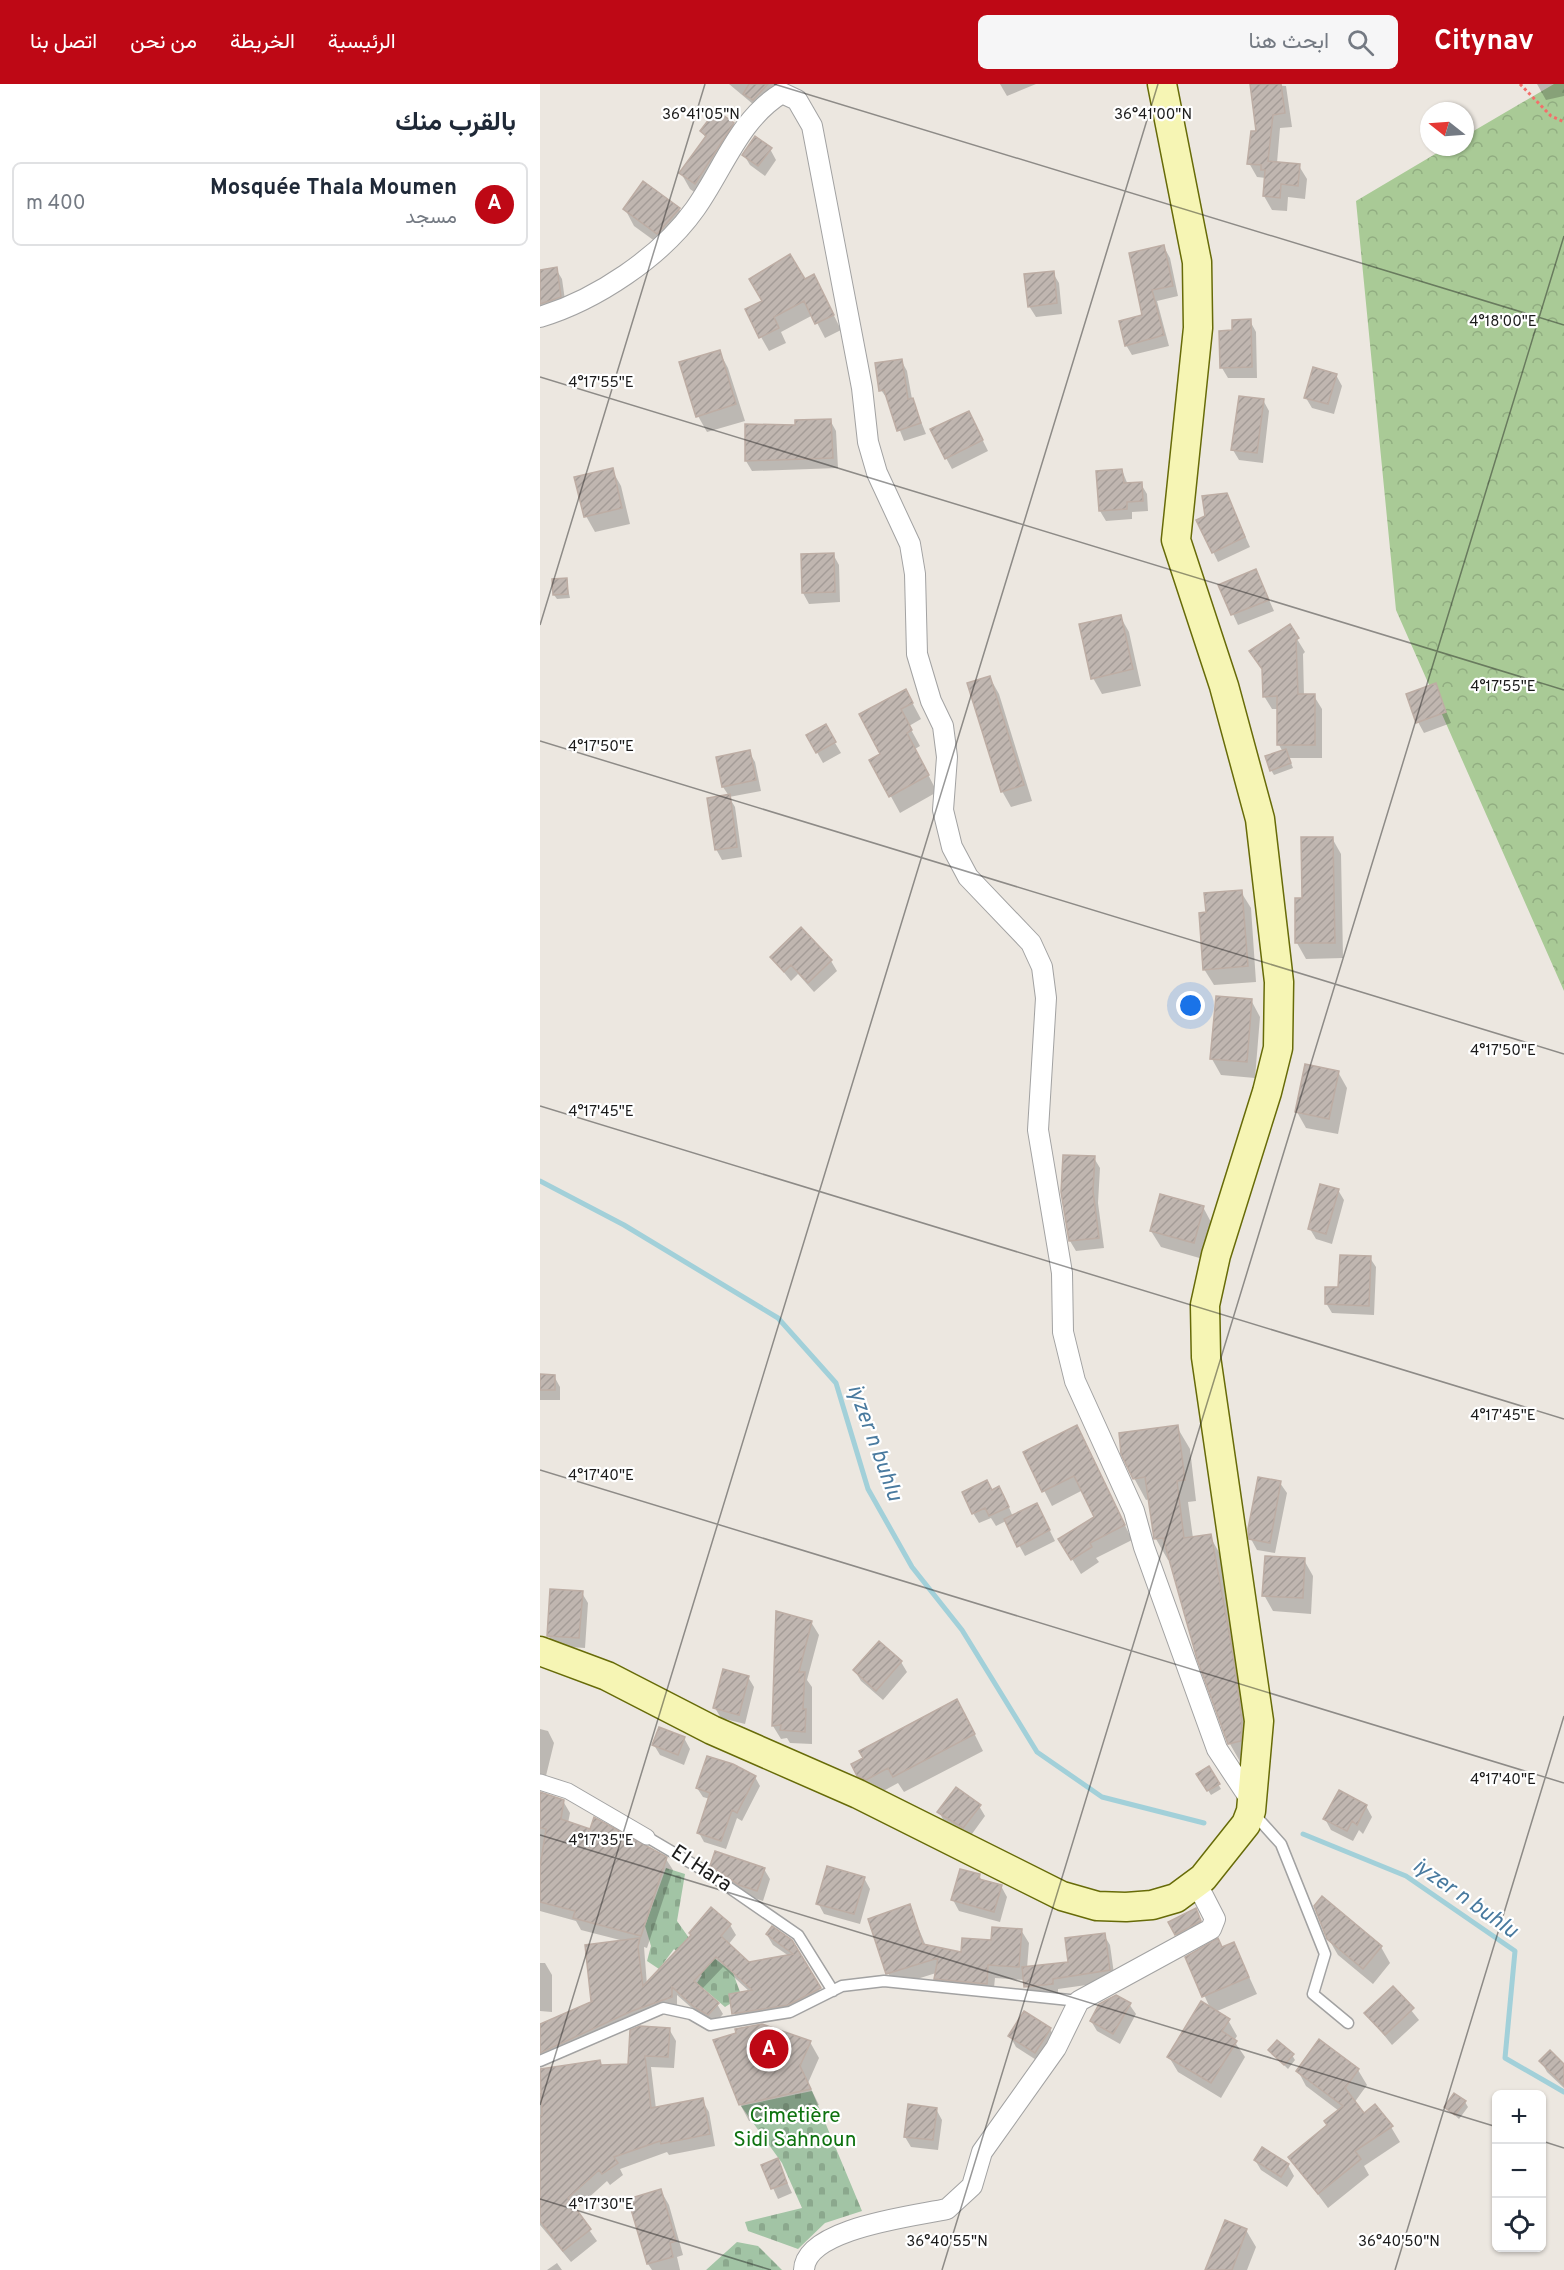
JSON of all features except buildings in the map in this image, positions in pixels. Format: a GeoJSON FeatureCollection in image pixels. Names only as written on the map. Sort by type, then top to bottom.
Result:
{"type":"FeatureCollection","features":[{"type":"Feature","properties":{"kind":"main road"},"geometry":{"type":"LineString","coordinates":[[540,1652],[607,1676],[712,1730],[858,1794],[1062,1896],[1097,1906],[1152,1905],[1176,1898],[1200,1881],[1250,1812],[1258,1713],[1206,1357],[1205,1305],[1216,1255],[1268,1092],[1278,1047],[1279,982],[1260,819],[1227,696],[1176,540],[1198,328],[1197,262],[1162,84]]}},
{"type":"Feature","properties":{"kind":"street"},"geometry":{"type":"LineString","coordinates":[[540,317],[578,303],[626,275],[658,248],[695,210],[722,160],[767,102],[782,93],[797,100],[812,126],[862,388],[868,442],[877,473],[910,544],[915,574],[917,654],[931,701],[943,726],[947,757],[943,810],[952,847],[968,877],[1031,944],[1042,967],[1046,998],[1038,1130],[1062,1273],[1063,1332],[1075,1381],[1134,1511],[1144,1547],[1217,1749],[1250,1812]]}},
{"type":"Feature","properties":{"kind":"street","name":"El Hara"},"geometry":{"type":"LineString","coordinates":[[540,1782],[568,1791],[646,1837]]}},
{"type":"Feature","properties":{"kind":"street"},"geometry":{"type":"LineString","coordinates":[[804,2270],[804,2264],[818,2245],[836,2234],[947,2209],[960,2198],[972,2186],[982,2152],[1056,2048],[1079,2001],[1211,1929],[1215,1919],[1200,1881]]}},
{"type":"Feature","properties":{"kind":"lane"},"geometry":{"type":"LineString","coordinates":[[1250,1812],[1281,1844],[1325,1954],[1313,1994],[1348,2023]]}},
{"type":"Feature","properties":{"kind":"lane","name":"El Hara"},"geometry":{"type":"LineString","coordinates":[[646,1837],[708,1873],[798,1935],[833,1991]]}},
{"type":"Feature","properties":{"kind":"lane"},"geometry":{"type":"LineString","coordinates":[[540,2061],[663,2007],[691,2014],[710,2025],[790,2012],[842,1986],[884,1981],[1079,2001]]}},
{"type":"Feature","properties":{"kind":"path"},"geometry":{"type":"LineString","coordinates":[[1520,84],[1551,116],[1564,122]]}},
{"type":"Feature","properties":{"kind":"green space"},"geometry":{"type":"Polygon","coordinates":[[[1554,84],[1564,84],[1564,991],[1396,610],[1356,201],[1432,156],[1474,156],[1474,131],[1554,84]]]}},
{"type":"Feature","properties":{"kind":"green space"},"geometry":{"type":"Polygon","coordinates":[[[666,1868],[685,1874],[677,1921],[689,1938],[733,1973],[740,1992],[736,2000],[725,2007],[697,1983],[702,1975],[674,1949],[659,1969],[647,1961],[651,1946],[645,1926],[666,1868]]]}},
{"type":"Feature","properties":{"kind":"green space","name":"Cimetière Sidi Sahnoun"},"geometry":{"type":"Polygon","coordinates":[[[812,2091],[862,2211],[825,2223],[798,2249],[748,2231],[745,2222],[802,2208],[782,2163],[741,2106],[812,2091]]]}},
{"type":"Feature","properties":{"kind":"green space"},"geometry":{"type":"Polygon","coordinates":[[[737,2242],[758,2246],[782,2270],[706,2270],[737,2242]]]}},
{"type":"Feature","properties":{"kind":"waterway","name":"iγzer n buhlu"},"geometry":{"type":"LineString","coordinates":[[540,1181],[624,1225],[778,1318],[836,1383],[868,1489],[912,1567],[962,1630],[1037,1752],[1102,1797],[1204,1823]]}},
{"type":"Feature","properties":{"kind":"waterway","name":"iγzer n buhlu"},"geometry":{"type":"LineString","coordinates":[[1303,1834],[1406,1876],[1515,1951],[1505,2058],[1564,2092]]}},
{"type":"Feature","properties":{"kind":"place","name":"Mosquée Thala Moumen"},"geometry":{"type":"Point","coordinates":[769,2049]}}]}
